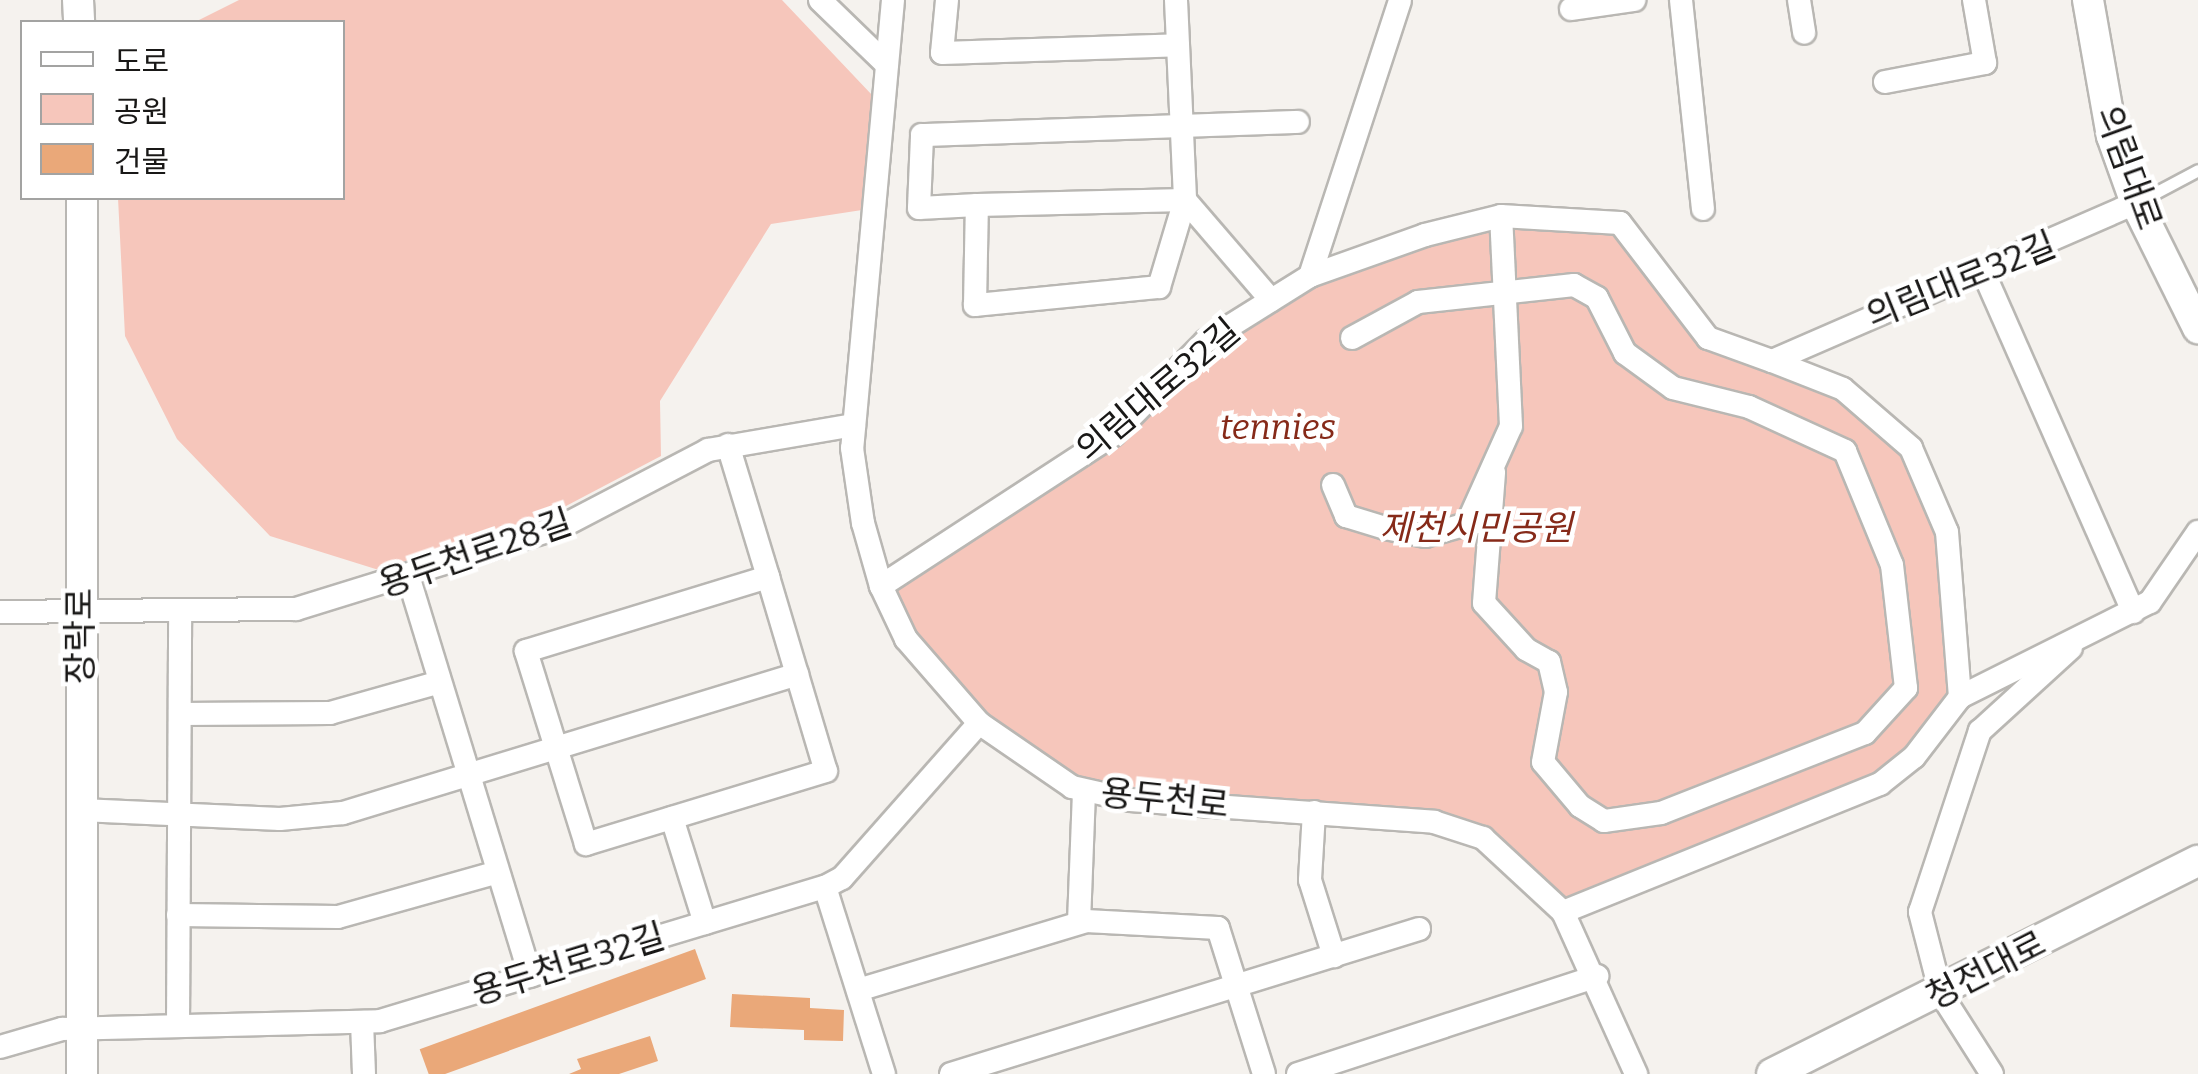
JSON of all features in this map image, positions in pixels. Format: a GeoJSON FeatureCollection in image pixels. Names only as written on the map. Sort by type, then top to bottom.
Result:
{"type":"FeatureCollection","features":[{"type":"Feature","properties":{"kind":"street"},"geometry":{"type":"LineString","coordinates":[[820,0],[888,65]]}},
{"type":"Feature","properties":{"kind":"street","name":"용두천로"},"geometry":{"type":"LineString","coordinates":[[893,0],[854,426],[858,500],[881,586],[920,659],[978,723],[1054,778],[1084,791],[1434,822],[1471,833],[1508,858],[1562,912],[1596,976],[1636,1074]]}},
{"type":"Feature","properties":{"kind":"street"},"geometry":{"type":"LineString","coordinates":[[948,0],[942,52],[1178,45]]}},
{"type":"Feature","properties":{"kind":"street"},"geometry":{"type":"LineString","coordinates":[[977,204],[975,306],[1159,287],[1185,200],[1176,0]]}},
{"type":"Feature","properties":{"kind":"street"},"geometry":{"type":"LineString","coordinates":[[1310,276],[1400,0]]}},
{"type":"Feature","properties":{"kind":"street"},"geometry":{"type":"LineString","coordinates":[[1571,9],[1634,0]]}},
{"type":"Feature","properties":{"kind":"street"},"geometry":{"type":"LineString","coordinates":[[1681,0],[1703,210]]}},
{"type":"Feature","properties":{"kind":"street"},"geometry":{"type":"LineString","coordinates":[[1800,0],[1804,32]]}},
{"type":"Feature","properties":{"kind":"street"},"geometry":{"type":"LineString","coordinates":[[1885,82],[1985,63],[1974,0]]}},
{"type":"Feature","properties":{"kind":"street","name":"의림대로"},"geometry":{"type":"LineString","coordinates":[[2088,0],[2112,136],[2136,203],[2198,328]]}},
{"type":"Feature","properties":{"kind":"street"},"geometry":{"type":"LineString","coordinates":[[1185,200],[919,208],[922,134],[1182,130],[1298,122]]}},
{"type":"Feature","properties":{"kind":"street","name":"장락로"},"geometry":{"type":"LineString","coordinates":[[82,200],[82,1074]]}},
{"type":"Feature","properties":{"kind":"street"},"geometry":{"type":"LineString","coordinates":[[1185,200],[1271,300]]}},
{"type":"Feature","properties":{"kind":"street","name":"의림대로32길"},"geometry":{"type":"LineString","coordinates":[[881,586],[1113,436],[1206,342],[1310,276],[1501,216],[1620,223],[1708,338],[1772,361],[2136,203]]}},
{"type":"Feature","properties":{"kind":"street"},"geometry":{"type":"LineString","coordinates":[[1333,485],[1346,516],[1425,536],[1467,524],[1494,472],[1510,426],[1509,291],[1501,216]]}},
{"type":"Feature","properties":{"kind":"street"},"geometry":{"type":"LineString","coordinates":[[1982,268],[2133,612]]}},
{"type":"Feature","properties":{"kind":"street"},"geometry":{"type":"LineString","coordinates":[[1352,338],[1418,302],[1574,285],[1597,298],[1625,354],[1673,388],[1748,407],[1845,451],[1892,564],[1906,688],[1865,734],[1661,813],[1604,821],[1580,806],[1543,762],[1556,692],[1549,662],[1526,649],[1484,603],[1494,472]]}},
{"type":"Feature","properties":{"kind":"street"},"geometry":{"type":"LineString","coordinates":[[1772,361],[1843,389],[1911,448],[1947,532],[1960,697]]}},
{"type":"Feature","properties":{"kind":"street","name":"용두천로28길"},"geometry":{"type":"LineString","coordinates":[[0,612],[296,609],[409,579],[561,527],[695,455],[728,445],[854,426]]}},
{"type":"Feature","properties":{"kind":"street"},"geometry":{"type":"LineString","coordinates":[[728,445],[768,577],[796,674],[826,771],[586,844],[526,650],[768,577]]}},
{"type":"Feature","properties":{"kind":"street"},"geometry":{"type":"LineString","coordinates":[[1562,912],[1880,784],[1914,757],[1960,697],[2133,612],[2161,592],[2198,532]]}},
{"type":"Feature","properties":{"kind":"street"},"geometry":{"type":"LineString","coordinates":[[409,579],[530,976]]}},
{"type":"Feature","properties":{"kind":"street"},"geometry":{"type":"LineString","coordinates":[[178,1026],[180,612]]}},
{"type":"Feature","properties":{"kind":"street"},"geometry":{"type":"LineString","coordinates":[[1992,1074],[1941,994],[1920,912],[1980,732],[2088,632]]}},
{"type":"Feature","properties":{"kind":"street"},"geometry":{"type":"LineString","coordinates":[[81,810],[313,818],[468,775],[796,674]]}},
{"type":"Feature","properties":{"kind":"street"},"geometry":{"type":"LineString","coordinates":[[180,714],[330,714],[440,682]]}},
{"type":"Feature","properties":{"kind":"street","name":"용두천로32길"},"geometry":{"type":"LineString","coordinates":[[0,1047],[83,1029],[362,1022],[824,887],[842,878],[978,723]]}},
{"type":"Feature","properties":{"kind":"street"},"geometry":{"type":"LineString","coordinates":[[1079,922],[1084,791]]}},
{"type":"Feature","properties":{"kind":"street"},"geometry":{"type":"LineString","coordinates":[[1314,812],[1310,880],[1334,956]]}},
{"type":"Feature","properties":{"kind":"street"},"geometry":{"type":"LineString","coordinates":[[672,818],[705,923]]}},
{"type":"Feature","properties":{"kind":"street","name":"청전대로"},"geometry":{"type":"LineString","coordinates":[[1772,1074],[1941,994],[2198,861]]}},
{"type":"Feature","properties":{"kind":"street"},"geometry":{"type":"LineString","coordinates":[[178,914],[338,917],[498,872]]}},
{"type":"Feature","properties":{"kind":"street"},"geometry":{"type":"LineString","coordinates":[[824,887],[884,1074]]}},
{"type":"Feature","properties":{"kind":"street"},"geometry":{"type":"LineString","coordinates":[[858,990],[1079,922],[1218,928],[1264,1074]]}},
{"type":"Feature","properties":{"kind":"street"},"geometry":{"type":"LineString","coordinates":[[951,1074],[1419,929]]}},
{"type":"Feature","properties":{"kind":"street"},"geometry":{"type":"LineString","coordinates":[[1298,1074],[1596,976]]}},
{"type":"Feature","properties":{"kind":"street"},"geometry":{"type":"LineString","coordinates":[[362,1022],[364,1074]]}},
{"type":"Feature","properties":{"kind":"lane"},"geometry":{"type":"LineString","coordinates":[[2136,203],[2198,170]]}},
{"type":"Feature","properties":{"kind":"green space"},"geometry":{"type":"Polygon","coordinates":[[[239,0],[782,0],[872,95],[862,210],[771,224],[660,401],[661,456],[528,526],[398,576],[270,536],[177,439],[125,336],[118,200],[345,200],[345,20],[199,20],[239,0]]]}},
{"type":"Feature","properties":{"kind":"green space","name":"제천시민공원"},"geometry":{"type":"Polygon","coordinates":[[[1502,223],[1619,233],[1708,347],[1834,393],[1902,451],[1938,536],[1952,697],[1934,726],[1876,778],[1565,903],[1510,854],[1424,815],[1361,804],[1133,794],[1074,781],[982,716],[915,635],[889,586],[1035,494],[1206,341],[1310,276],[1502,223]]]}},
{"type":"Feature","properties":{"kind":"building"},"geometry":{"type":"Polygon","coordinates":[[[695,949],[706,979],[445,1074],[429,1074],[420,1049],[695,949]]]}},
{"type":"Feature","properties":{"kind":"building"},"geometry":{"type":"Polygon","coordinates":[[[732,994],[810,998],[810,1008],[844,1010],[843,1041],[804,1040],[804,1030],[730,1027],[732,994]]]}},
{"type":"Feature","properties":{"kind":"building"},"geometry":{"type":"Polygon","coordinates":[[[650,1036],[658,1061],[619,1074],[569,1074],[581,1069],[577,1059],[650,1036]]]}},
{"type":"Feature","properties":{"kind":"park label","name":"tennies"},"geometry":{"type":"Point","coordinates":[1278,427]}}]}
